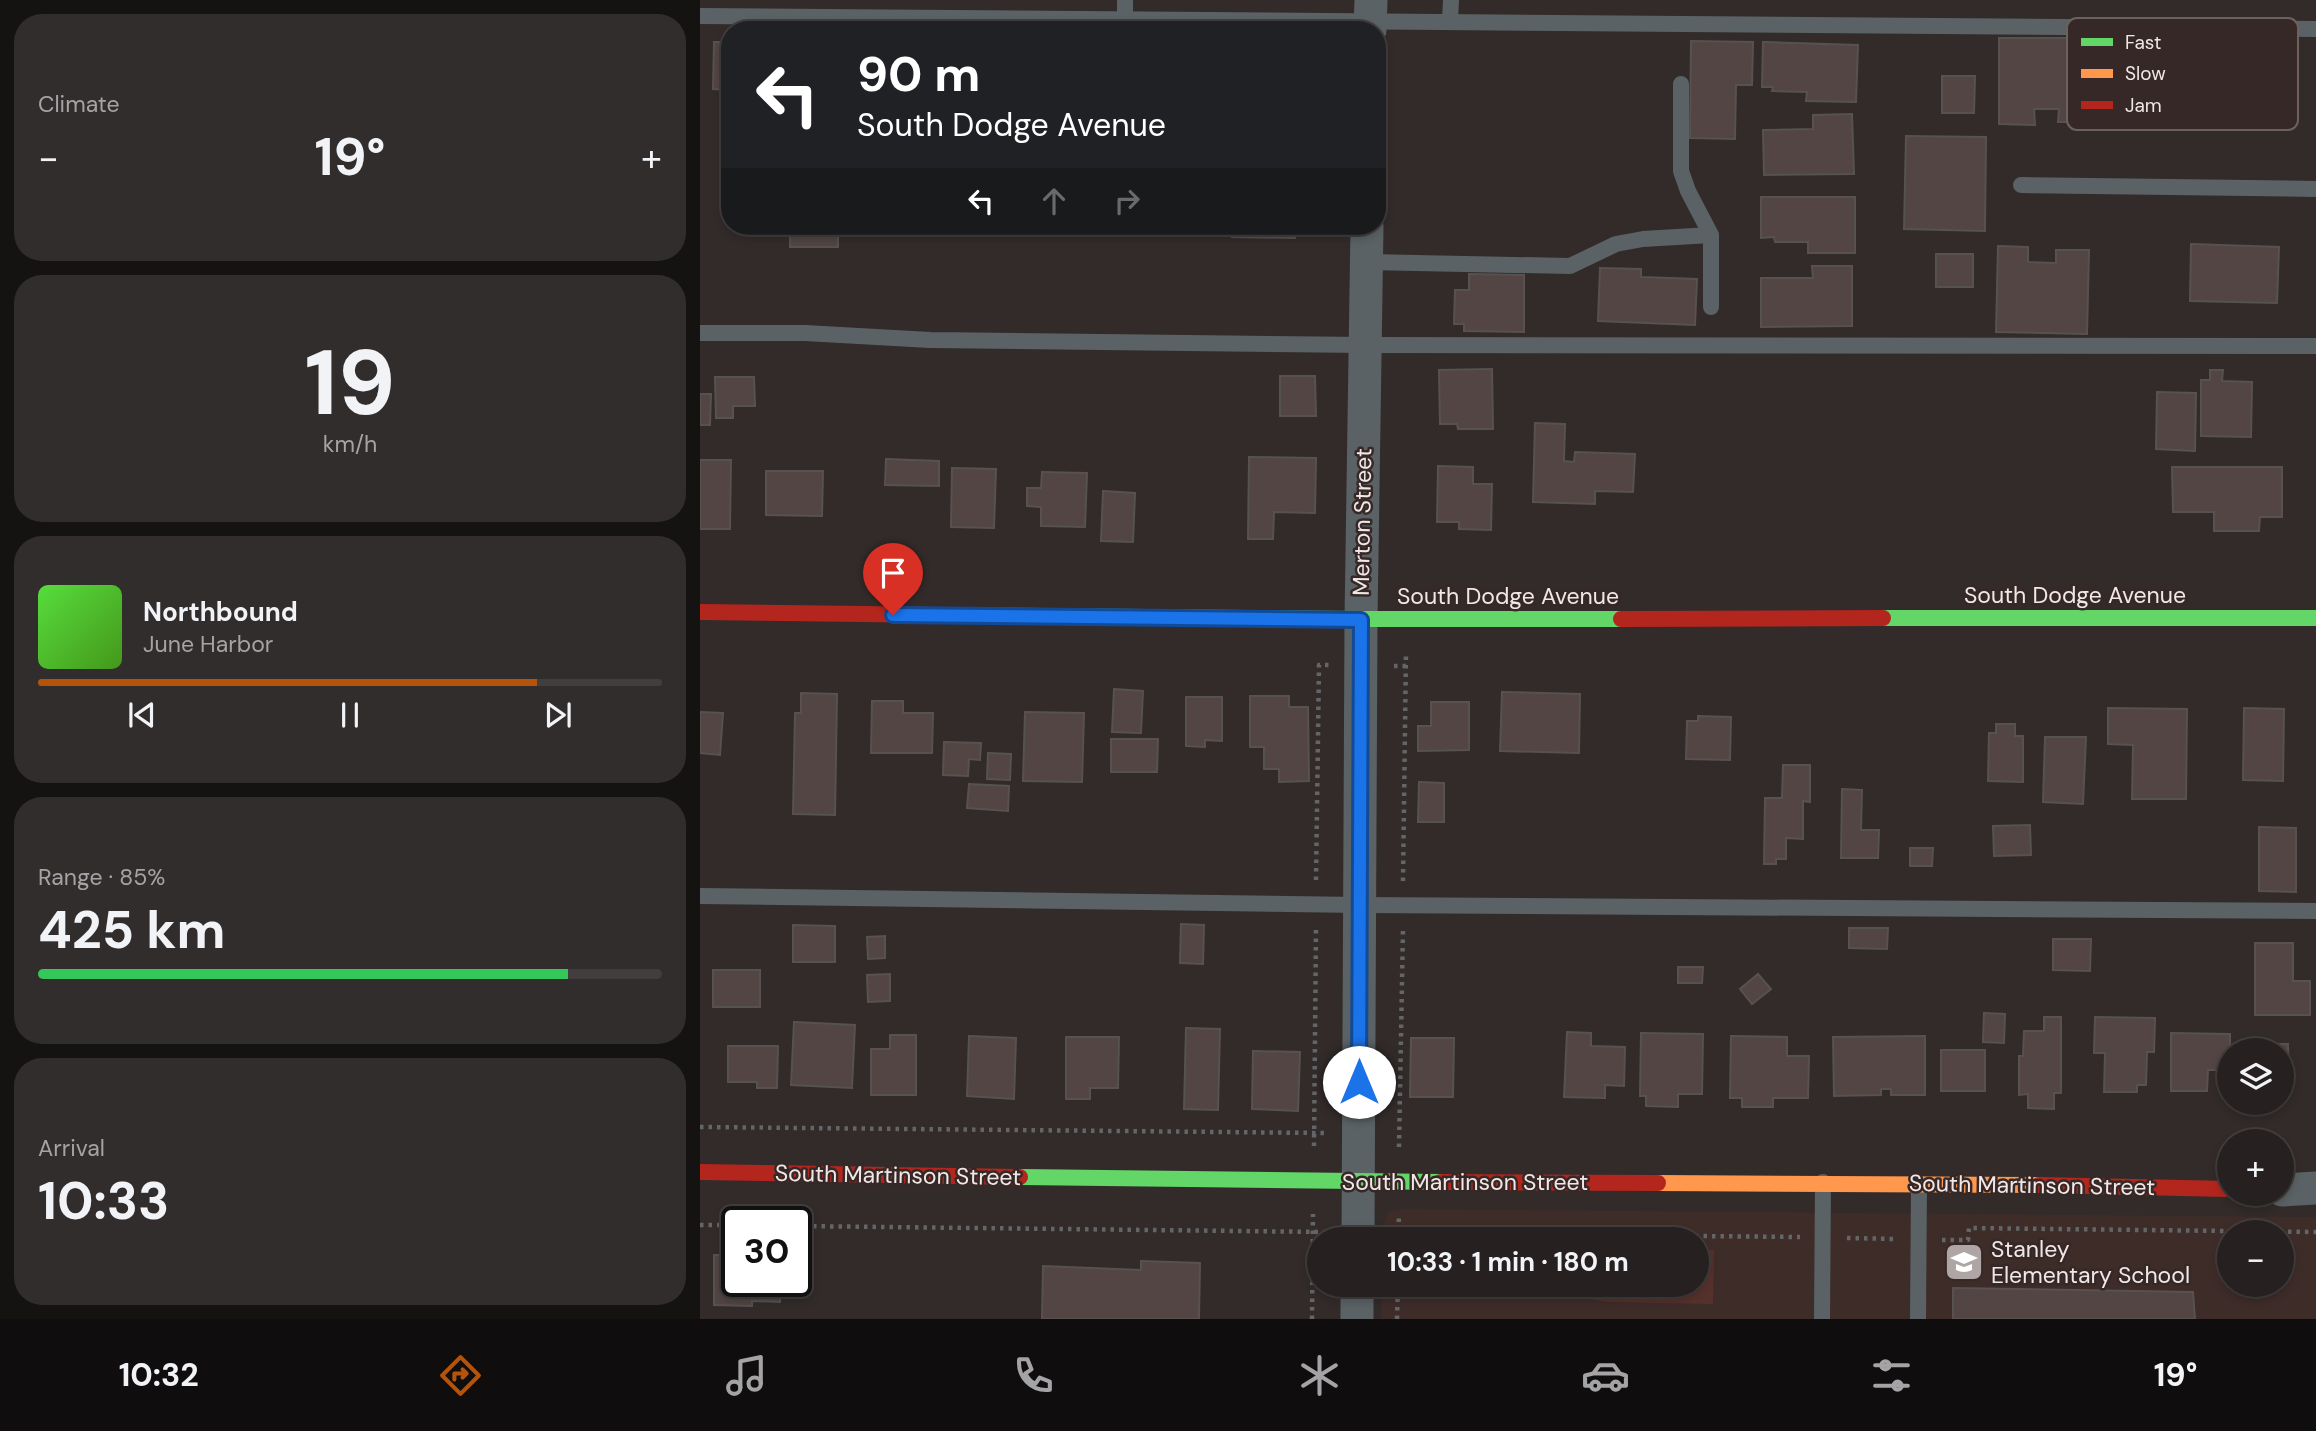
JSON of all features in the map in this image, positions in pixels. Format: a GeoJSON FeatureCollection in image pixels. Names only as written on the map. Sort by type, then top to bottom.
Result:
{"type":"FeatureCollection","features":[{"type":"Feature","properties":{"kind":"street","name":"Merton Street"},"geometry":{"type":"LineString","coordinates":[[1358,1227],[1360,666],[1367,235]]}},
{"type":"Feature","properties":{"kind":"street","name":"South Dodge Avenue"},"geometry":{"type":"LineString","coordinates":[[700,612],[1361,620],[2316,618]]}},
{"type":"Feature","properties":{"kind":"street","name":"South Martinson Street"},"geometry":{"type":"LineString","coordinates":[[700,1172],[1358,1182],[1823,1182],[2217,1189]]}},
{"type":"Feature","properties":{"kind":"street"},"geometry":{"type":"LineString","coordinates":[[2294,1189],[2316,1188]]}},
{"type":"Feature","properties":{"kind":"street"},"geometry":{"type":"LineString","coordinates":[[1357,1297],[1357,1319]]}},
{"type":"Feature","properties":{"kind":"lane"},"geometry":{"type":"LineString","coordinates":[[1125,0],[1125,18]]}},
{"type":"Feature","properties":{"kind":"lane"},"geometry":{"type":"LineString","coordinates":[[1450,21],[1451,0]]}},
{"type":"Feature","properties":{"kind":"lane"},"geometry":{"type":"LineString","coordinates":[[700,16],[1371,17],[1450,21],[2067,27]]}},
{"type":"Feature","properties":{"kind":"lane"},"geometry":{"type":"LineString","coordinates":[[2298,29],[2316,29]]}},
{"type":"Feature","properties":{"kind":"lane"},"geometry":{"type":"LineString","coordinates":[[1681,84],[1681,171],[1711,236],[1711,307]]}},
{"type":"Feature","properties":{"kind":"lane"},"geometry":{"type":"LineString","coordinates":[[2021,185],[2316,189]]}},
{"type":"Feature","properties":{"kind":"lane"},"geometry":{"type":"LineString","coordinates":[[1367,262],[1570,266],[1616,244],[1643,239],[1711,236]]}},
{"type":"Feature","properties":{"kind":"lane"},"geometry":{"type":"LineString","coordinates":[[700,333],[806,333],[930,340],[1365,345],[2316,346]]}},
{"type":"Feature","properties":{"kind":"lane"},"geometry":{"type":"LineString","coordinates":[[700,896],[1360,905],[2316,911]]}},
{"type":"Feature","properties":{"kind":"lane"},"geometry":{"type":"LineString","coordinates":[[1822,1319],[1823,1182]]}},
{"type":"Feature","properties":{"kind":"lane"},"geometry":{"type":"LineString","coordinates":[[1918,1319],[1919,1183]]}},
{"type":"Feature","properties":{"kind":"path"},"geometry":{"type":"LineString","coordinates":[[1398,1227],[1406,651]]}},
{"type":"Feature","properties":{"kind":"path"},"geometry":{"type":"LineString","coordinates":[[1313,1227],[1318,665],[1407,666]]}},
{"type":"Feature","properties":{"kind":"path"},"geometry":{"type":"LineString","coordinates":[[700,1128],[1400,1134]]}},
{"type":"Feature","properties":{"kind":"path"},"geometry":{"type":"LineString","coordinates":[[700,1225],[721,1225]]}},
{"type":"Feature","properties":{"kind":"path"},"geometry":{"type":"LineString","coordinates":[[812,1226],[1307,1232]]}},
{"type":"Feature","properties":{"kind":"path"},"geometry":{"type":"LineString","coordinates":[[1709,1237],[1968,1240],[1969,1228],[2316,1232]]}},
{"type":"Feature","properties":{"kind":"path"},"geometry":{"type":"LineString","coordinates":[[1312,1297],[1312,1319]]}},
{"type":"Feature","properties":{"kind":"path"},"geometry":{"type":"LineString","coordinates":[[1397,1319],[1398,1297]]}},
{"type":"Feature","properties":{"kind":"shaded area","name":"Stanley Elementary School"},"geometry":{"type":"Polygon","coordinates":[[[1403,1209],[2316,1217],[2316,1319],[1381,1319],[1382,1297],[1709,1297],[1709,1227],[1383,1225],[1388,1212],[1403,1209]]]}},
{"type":"Feature","properties":{"kind":"shaded area"},"geometry":{"type":"Polygon","coordinates":[[[1709,1250],[1714,1250],[1713,1304],[1608,1302],[1579,1297],[1709,1297],[1709,1250]]]}},
{"type":"Feature","properties":{"kind":"building"},"geometry":{"type":"Polygon","coordinates":[[[1999,38],[2067,38],[2067,122],[2058,122],[2059,109],[2034,109],[2035,125],[1999,124],[1999,38]]]}},
{"type":"Feature","properties":{"kind":"building"},"geometry":{"type":"Polygon","coordinates":[[[1691,41],[1753,42],[1752,85],[1736,85],[1735,139],[1690,138],[1691,41]]]}},
{"type":"Feature","properties":{"kind":"building"},"geometry":{"type":"Polygon","coordinates":[[[714,42],[721,42],[721,89],[713,89],[714,42]]]}},
{"type":"Feature","properties":{"kind":"building"},"geometry":{"type":"Polygon","coordinates":[[[1763,42],[1858,45],[1856,102],[1806,101],[1807,92],[1772,91],[1773,87],[1762,87],[1763,42]]]}},
{"type":"Feature","properties":{"kind":"building"},"geometry":{"type":"Polygon","coordinates":[[[1942,76],[1975,76],[1974,113],[1942,113],[1942,76]]]}},
{"type":"Feature","properties":{"kind":"building"},"geometry":{"type":"Polygon","coordinates":[[[1852,114],[1854,174],[1764,175],[1763,130],[1813,129],[1813,115],[1852,114]]]}},
{"type":"Feature","properties":{"kind":"building"},"geometry":{"type":"Polygon","coordinates":[[[1906,136],[1986,137],[1985,231],[1904,229],[1906,136]]]}},
{"type":"Feature","properties":{"kind":"building"},"geometry":{"type":"Polygon","coordinates":[[[1761,197],[1855,197],[1855,253],[1808,253],[1808,242],[1775,242],[1774,237],[1761,238],[1761,197]]]}},
{"type":"Feature","properties":{"kind":"building"},"geometry":{"type":"Polygon","coordinates":[[[790,235],[838,235],[838,247],[790,247],[790,235]]]}},
{"type":"Feature","properties":{"kind":"building"},"geometry":{"type":"Polygon","coordinates":[[[1232,235],[1295,235],[1295,238],[1232,235]]]}},
{"type":"Feature","properties":{"kind":"building"},"geometry":{"type":"Polygon","coordinates":[[[2191,244],[2279,247],[2277,303],[2190,301],[2191,244]]]}},
{"type":"Feature","properties":{"kind":"building"},"geometry":{"type":"Polygon","coordinates":[[[1998,246],[2028,247],[2028,262],[2056,263],[2056,250],[2089,250],[2087,334],[1996,332],[1998,246]]]}},
{"type":"Feature","properties":{"kind":"building"},"geometry":{"type":"Polygon","coordinates":[[[1936,254],[1973,254],[1973,287],[1936,287],[1936,254]]]}},
{"type":"Feature","properties":{"kind":"building"},"geometry":{"type":"Polygon","coordinates":[[[1812,266],[1852,266],[1852,326],[1761,327],[1761,278],[1813,278],[1812,266]]]}},
{"type":"Feature","properties":{"kind":"building"},"geometry":{"type":"Polygon","coordinates":[[[1600,268],[1641,269],[1641,277],[1697,279],[1695,325],[1598,321],[1600,268]]]}},
{"type":"Feature","properties":{"kind":"building"},"geometry":{"type":"Polygon","coordinates":[[[1469,274],[1524,275],[1524,332],[1464,331],[1464,324],[1454,324],[1455,290],[1469,290],[1469,274]]]}},
{"type":"Feature","properties":{"kind":"building"},"geometry":{"type":"Polygon","coordinates":[[[1492,369],[1493,429],[1458,429],[1457,424],[1440,424],[1439,370],[1492,369]]]}},
{"type":"Feature","properties":{"kind":"building"},"geometry":{"type":"Polygon","coordinates":[[[2210,370],[2223,370],[2222,381],[2252,382],[2251,437],[2201,436],[2201,380],[2210,380],[2210,370]]]}},
{"type":"Feature","properties":{"kind":"building"},"geometry":{"type":"Polygon","coordinates":[[[1280,376],[1315,376],[1316,416],[1280,416],[1280,376]]]}},
{"type":"Feature","properties":{"kind":"building"},"geometry":{"type":"Polygon","coordinates":[[[715,377],[754,377],[755,406],[733,406],[733,418],[716,418],[715,377]]]}},
{"type":"Feature","properties":{"kind":"building"},"geometry":{"type":"Polygon","coordinates":[[[2157,392],[2196,393],[2195,451],[2156,449],[2157,392]]]}},
{"type":"Feature","properties":{"kind":"building"},"geometry":{"type":"Polygon","coordinates":[[[700,394],[711,394],[710,425],[700,425],[700,394]]]}},
{"type":"Feature","properties":{"kind":"building"},"geometry":{"type":"Polygon","coordinates":[[[1535,423],[1565,424],[1564,461],[1574,462],[1575,452],[1635,454],[1633,492],[1595,491],[1595,504],[1533,502],[1535,423]]]}},
{"type":"Feature","properties":{"kind":"building"},"geometry":{"type":"Polygon","coordinates":[[[1249,457],[1316,458],[1315,513],[1274,512],[1273,539],[1248,539],[1249,457]]]}},
{"type":"Feature","properties":{"kind":"building"},"geometry":{"type":"Polygon","coordinates":[[[886,459],[939,461],[939,486],[885,485],[886,459]]]}},
{"type":"Feature","properties":{"kind":"building"},"geometry":{"type":"Polygon","coordinates":[[[700,460],[731,460],[730,529],[700,529],[700,460]]]}},
{"type":"Feature","properties":{"kind":"building"},"geometry":{"type":"Polygon","coordinates":[[[1438,466],[1473,467],[1473,484],[1492,484],[1491,530],[1459,529],[1459,522],[1437,522],[1438,466]]]}},
{"type":"Feature","properties":{"kind":"building"},"geometry":{"type":"Polygon","coordinates":[[[2172,467],[2282,467],[2282,517],[2260,517],[2259,531],[2214,531],[2214,512],[2173,512],[2172,467]]]}},
{"type":"Feature","properties":{"kind":"building"},"geometry":{"type":"Polygon","coordinates":[[[952,468],[996,469],[994,528],[951,527],[952,468]]]}},
{"type":"Feature","properties":{"kind":"building"},"geometry":{"type":"Polygon","coordinates":[[[766,471],[823,471],[822,516],[766,515],[766,471]]]}},
{"type":"Feature","properties":{"kind":"building"},"geometry":{"type":"Polygon","coordinates":[[[1042,472],[1087,473],[1085,527],[1041,526],[1041,507],[1027,506],[1027,488],[1041,488],[1042,472]]]}},
{"type":"Feature","properties":{"kind":"building"},"geometry":{"type":"Polygon","coordinates":[[[1103,491],[1135,493],[1133,542],[1101,541],[1103,491]]]}},
{"type":"Feature","properties":{"kind":"building"},"geometry":{"type":"Polygon","coordinates":[[[1114,689],[1143,691],[1141,733],[1112,732],[1114,689]]]}},
{"type":"Feature","properties":{"kind":"building"},"geometry":{"type":"Polygon","coordinates":[[[1502,692],[1580,694],[1579,753],[1500,751],[1502,692]]]}},
{"type":"Feature","properties":{"kind":"building"},"geometry":{"type":"Polygon","coordinates":[[[801,693],[837,694],[835,815],[793,814],[795,713],[801,713],[801,693]]]}},
{"type":"Feature","properties":{"kind":"building"},"geometry":{"type":"Polygon","coordinates":[[[1250,696],[1289,696],[1289,707],[1308,707],[1309,781],[1279,782],[1279,769],[1264,769],[1264,747],[1250,747],[1250,696]]]}},
{"type":"Feature","properties":{"kind":"building"},"geometry":{"type":"Polygon","coordinates":[[[1186,697],[1222,697],[1222,741],[1205,740],[1205,747],[1186,746],[1186,697]]]}},
{"type":"Feature","properties":{"kind":"building"},"geometry":{"type":"Polygon","coordinates":[[[872,701],[903,701],[903,713],[933,713],[932,753],[871,753],[872,701]]]}},
{"type":"Feature","properties":{"kind":"building"},"geometry":{"type":"Polygon","coordinates":[[[1431,702],[1469,702],[1469,750],[1418,751],[1418,726],[1431,726],[1431,702]]]}},
{"type":"Feature","properties":{"kind":"building"},"geometry":{"type":"Polygon","coordinates":[[[2108,708],[2187,709],[2186,799],[2132,799],[2133,745],[2108,744],[2108,708]]]}},
{"type":"Feature","properties":{"kind":"building"},"geometry":{"type":"Polygon","coordinates":[[[2244,708],[2284,709],[2283,781],[2243,780],[2244,708]]]}},
{"type":"Feature","properties":{"kind":"building"},"geometry":{"type":"Polygon","coordinates":[[[700,712],[723,713],[720,755],[700,753],[700,712]]]}},
{"type":"Feature","properties":{"kind":"building"},"geometry":{"type":"Polygon","coordinates":[[[1025,712],[1084,713],[1082,782],[1023,781],[1025,712]]]}},
{"type":"Feature","properties":{"kind":"building"},"geometry":{"type":"Polygon","coordinates":[[[1698,716],[1731,717],[1730,760],[1686,759],[1687,721],[1698,721],[1698,716]]]}},
{"type":"Feature","properties":{"kind":"building"},"geometry":{"type":"Polygon","coordinates":[[[1996,724],[2015,724],[2015,736],[2023,736],[2023,782],[1988,781],[1989,733],[1996,733],[1996,724]]]}},
{"type":"Feature","properties":{"kind":"building"},"geometry":{"type":"Polygon","coordinates":[[[2045,737],[2086,737],[2083,804],[2043,802],[2045,737]]]}},
{"type":"Feature","properties":{"kind":"building"},"geometry":{"type":"Polygon","coordinates":[[[1111,739],[1158,739],[1157,772],[1111,772],[1111,739]]]}},
{"type":"Feature","properties":{"kind":"building"},"geometry":{"type":"Polygon","coordinates":[[[944,742],[981,743],[980,760],[969,759],[968,776],[943,775],[944,742]]]}},
{"type":"Feature","properties":{"kind":"building"},"geometry":{"type":"Polygon","coordinates":[[[988,753],[1011,754],[1010,780],[987,779],[988,753]]]}},
{"type":"Feature","properties":{"kind":"building"},"geometry":{"type":"Polygon","coordinates":[[[1783,765],[1810,765],[1810,802],[1803,801],[1803,839],[1786,838],[1786,859],[1776,859],[1776,864],[1764,864],[1765,798],[1782,798],[1783,765]]]}},
{"type":"Feature","properties":{"kind":"building"},"geometry":{"type":"Polygon","coordinates":[[[1419,782],[1444,783],[1444,822],[1418,822],[1419,782]]]}},
{"type":"Feature","properties":{"kind":"building"},"geometry":{"type":"Polygon","coordinates":[[[969,784],[1009,786],[1008,811],[967,808],[969,784]]]}},
{"type":"Feature","properties":{"kind":"building"},"geometry":{"type":"Polygon","coordinates":[[[1842,789],[1862,790],[1861,830],[1879,830],[1878,858],[1841,858],[1842,789]]]}},
{"type":"Feature","properties":{"kind":"building"},"geometry":{"type":"Polygon","coordinates":[[[2030,825],[2031,855],[1994,856],[1993,826],[2030,825]]]}},
{"type":"Feature","properties":{"kind":"building"},"geometry":{"type":"Polygon","coordinates":[[[2259,827],[2296,828],[2296,892],[2259,891],[2259,827]]]}},
{"type":"Feature","properties":{"kind":"building"},"geometry":{"type":"Polygon","coordinates":[[[1910,848],[1933,848],[1932,866],[1910,866],[1910,848]]]}},
{"type":"Feature","properties":{"kind":"building"},"geometry":{"type":"Polygon","coordinates":[[[1181,924],[1204,925],[1203,964],[1180,963],[1181,924]]]}},
{"type":"Feature","properties":{"kind":"building"},"geometry":{"type":"Polygon","coordinates":[[[793,925],[835,926],[835,962],[793,962],[793,925]]]}},
{"type":"Feature","properties":{"kind":"building"},"geometry":{"type":"Polygon","coordinates":[[[1849,928],[1888,928],[1887,949],[1849,948],[1849,928]]]}},
{"type":"Feature","properties":{"kind":"building"},"geometry":{"type":"Polygon","coordinates":[[[885,936],[885,958],[868,959],[867,937],[885,936]]]}},
{"type":"Feature","properties":{"kind":"building"},"geometry":{"type":"Polygon","coordinates":[[[2053,939],[2091,939],[2090,971],[2053,970],[2053,939]]]}},
{"type":"Feature","properties":{"kind":"building"},"geometry":{"type":"Polygon","coordinates":[[[2255,943],[2293,943],[2293,981],[2310,981],[2310,1015],[2255,1015],[2255,943]]]}},
{"type":"Feature","properties":{"kind":"building"},"geometry":{"type":"Polygon","coordinates":[[[1678,967],[1703,967],[1702,983],[1678,983],[1678,967]]]}},
{"type":"Feature","properties":{"kind":"building"},"geometry":{"type":"Polygon","coordinates":[[[713,970],[760,970],[760,1007],[713,1007],[713,970]]]}},
{"type":"Feature","properties":{"kind":"building"},"geometry":{"type":"Polygon","coordinates":[[[890,974],[890,1001],[868,1002],[867,975],[890,974]]]}},
{"type":"Feature","properties":{"kind":"building"},"geometry":{"type":"Polygon","coordinates":[[[1758,974],[1771,989],[1752,1004],[1740,989],[1758,974]]]}},
{"type":"Feature","properties":{"kind":"building"},"geometry":{"type":"Polygon","coordinates":[[[1984,1013],[2005,1014],[2004,1043],[1983,1042],[1984,1013]]]}},
{"type":"Feature","properties":{"kind":"building"},"geometry":{"type":"Polygon","coordinates":[[[2044,1017],[2061,1017],[2061,1093],[2054,1093],[2054,1109],[2028,1108],[2028,1094],[2019,1095],[2019,1056],[2023,1056],[2024,1031],[2044,1031],[2044,1017]]]}},
{"type":"Feature","properties":{"kind":"building"},"geometry":{"type":"Polygon","coordinates":[[[2095,1017],[2155,1018],[2154,1052],[2147,1052],[2146,1085],[2137,1085],[2137,1092],[2104,1092],[2105,1053],[2094,1053],[2095,1017]]]}},
{"type":"Feature","properties":{"kind":"building"},"geometry":{"type":"Polygon","coordinates":[[[794,1022],[855,1025],[852,1088],[791,1085],[794,1022]]]}},
{"type":"Feature","properties":{"kind":"building"},"geometry":{"type":"Polygon","coordinates":[[[1186,1028],[1220,1029],[1218,1110],[1184,1109],[1186,1028]]]}},
{"type":"Feature","properties":{"kind":"building"},"geometry":{"type":"Polygon","coordinates":[[[1567,1032],[1591,1033],[1591,1046],[1625,1047],[1624,1086],[1605,1085],[1605,1098],[1564,1097],[1567,1032]]]}},
{"type":"Feature","properties":{"kind":"building"},"geometry":{"type":"Polygon","coordinates":[[[1641,1033],[1703,1034],[1702,1094],[1678,1094],[1678,1107],[1646,1106],[1646,1096],[1640,1096],[1641,1033]]]}},
{"type":"Feature","properties":{"kind":"building"},"geometry":{"type":"Polygon","coordinates":[[[2171,1033],[2230,1034],[2230,1038],[2217,1038],[2217,1070],[2208,1070],[2207,1091],[2171,1091],[2171,1033]]]}},
{"type":"Feature","properties":{"kind":"building"},"geometry":{"type":"Polygon","coordinates":[[[890,1035],[916,1035],[916,1095],[871,1095],[871,1049],[890,1049],[890,1035]]]}},
{"type":"Feature","properties":{"kind":"building"},"geometry":{"type":"Polygon","coordinates":[[[969,1036],[1016,1038],[1014,1099],[967,1096],[969,1036]]]}},
{"type":"Feature","properties":{"kind":"building"},"geometry":{"type":"Polygon","coordinates":[[[1731,1036],[1787,1037],[1787,1056],[1809,1056],[1808,1098],[1773,1098],[1773,1107],[1742,1107],[1742,1098],[1730,1098],[1731,1036]]]}},
{"type":"Feature","properties":{"kind":"building"},"geometry":{"type":"Polygon","coordinates":[[[1925,1036],[1925,1095],[1891,1095],[1891,1089],[1881,1089],[1881,1095],[1834,1096],[1833,1037],[1925,1036]]]}},
{"type":"Feature","properties":{"kind":"building"},"geometry":{"type":"Polygon","coordinates":[[[1066,1037],[1119,1037],[1118,1088],[1090,1088],[1090,1099],[1066,1099],[1066,1037]]]}},
{"type":"Feature","properties":{"kind":"building"},"geometry":{"type":"Polygon","coordinates":[[[1411,1038],[1454,1038],[1453,1097],[1410,1097],[1411,1038]]]}},
{"type":"Feature","properties":{"kind":"building"},"geometry":{"type":"Polygon","coordinates":[[[728,1046],[778,1046],[777,1088],[757,1088],[757,1082],[728,1082],[728,1046]]]}},
{"type":"Feature","properties":{"kind":"building"},"geometry":{"type":"Polygon","coordinates":[[[1941,1050],[1985,1050],[1985,1091],[1941,1091],[1941,1050]]]}},
{"type":"Feature","properties":{"kind":"building"},"geometry":{"type":"Polygon","coordinates":[[[1253,1051],[1300,1052],[1298,1111],[1252,1109],[1253,1051]]]}},
{"type":"Feature","properties":{"kind":"building"},"geometry":{"type":"Polygon","coordinates":[[[714,1255],[721,1255],[721,1297],[780,1297],[780,1302],[752,1301],[752,1306],[714,1305],[714,1255]]]}},
{"type":"Feature","properties":{"kind":"building"},"geometry":{"type":"Polygon","coordinates":[[[1141,1261],[1200,1263],[1199,1319],[1042,1319],[1043,1266],[1141,1270],[1141,1261]]]}},
{"type":"Feature","properties":{"kind":"building","name":"Stanley Elementary School"},"geometry":{"type":"Polygon","coordinates":[[[1953,1288],[2193,1292],[2195,1319],[1953,1319],[1953,1288]]]}},
{"type":"Feature","properties":{"kind":"traffic: fast"},"geometry":{"type":"LineString","coordinates":[[943,615],[1621,619]]}},
{"type":"Feature","properties":{"kind":"traffic: fast"},"geometry":{"type":"LineString","coordinates":[[1883,618],[2316,618]]}},
{"type":"Feature","properties":{"kind":"traffic: fast"},"geometry":{"type":"LineString","coordinates":[[1020,1177],[1441,1182]]}},
{"type":"Feature","properties":{"kind":"traffic: slow"},"geometry":{"type":"LineString","coordinates":[[1658,1183],[2039,1185]]}},
{"type":"Feature","properties":{"kind":"traffic: jam"},"geometry":{"type":"LineString","coordinates":[[700,612],[943,615]]}},
{"type":"Feature","properties":{"kind":"traffic: jam"},"geometry":{"type":"LineString","coordinates":[[1621,619],[1883,618]]}},
{"type":"Feature","properties":{"kind":"traffic: jam"},"geometry":{"type":"LineString","coordinates":[[700,1172],[1020,1177]]}},
{"type":"Feature","properties":{"kind":"traffic: jam"},"geometry":{"type":"LineString","coordinates":[[1441,1182],[1658,1183]]}},
{"type":"Feature","properties":{"kind":"traffic: jam"},"geometry":{"type":"LineString","coordinates":[[2039,1185],[2217,1189]]}},
{"type":"Feature","properties":{"kind":"place","name":"Stanley Elementary School"},"geometry":{"type":"Point","coordinates":[1964,1262]}},
{"type":"Feature","properties":{"kind":"route"},"geometry":{"type":"LineString","coordinates":[[893,615],[1361,620],[1359,1082]]}}]}
